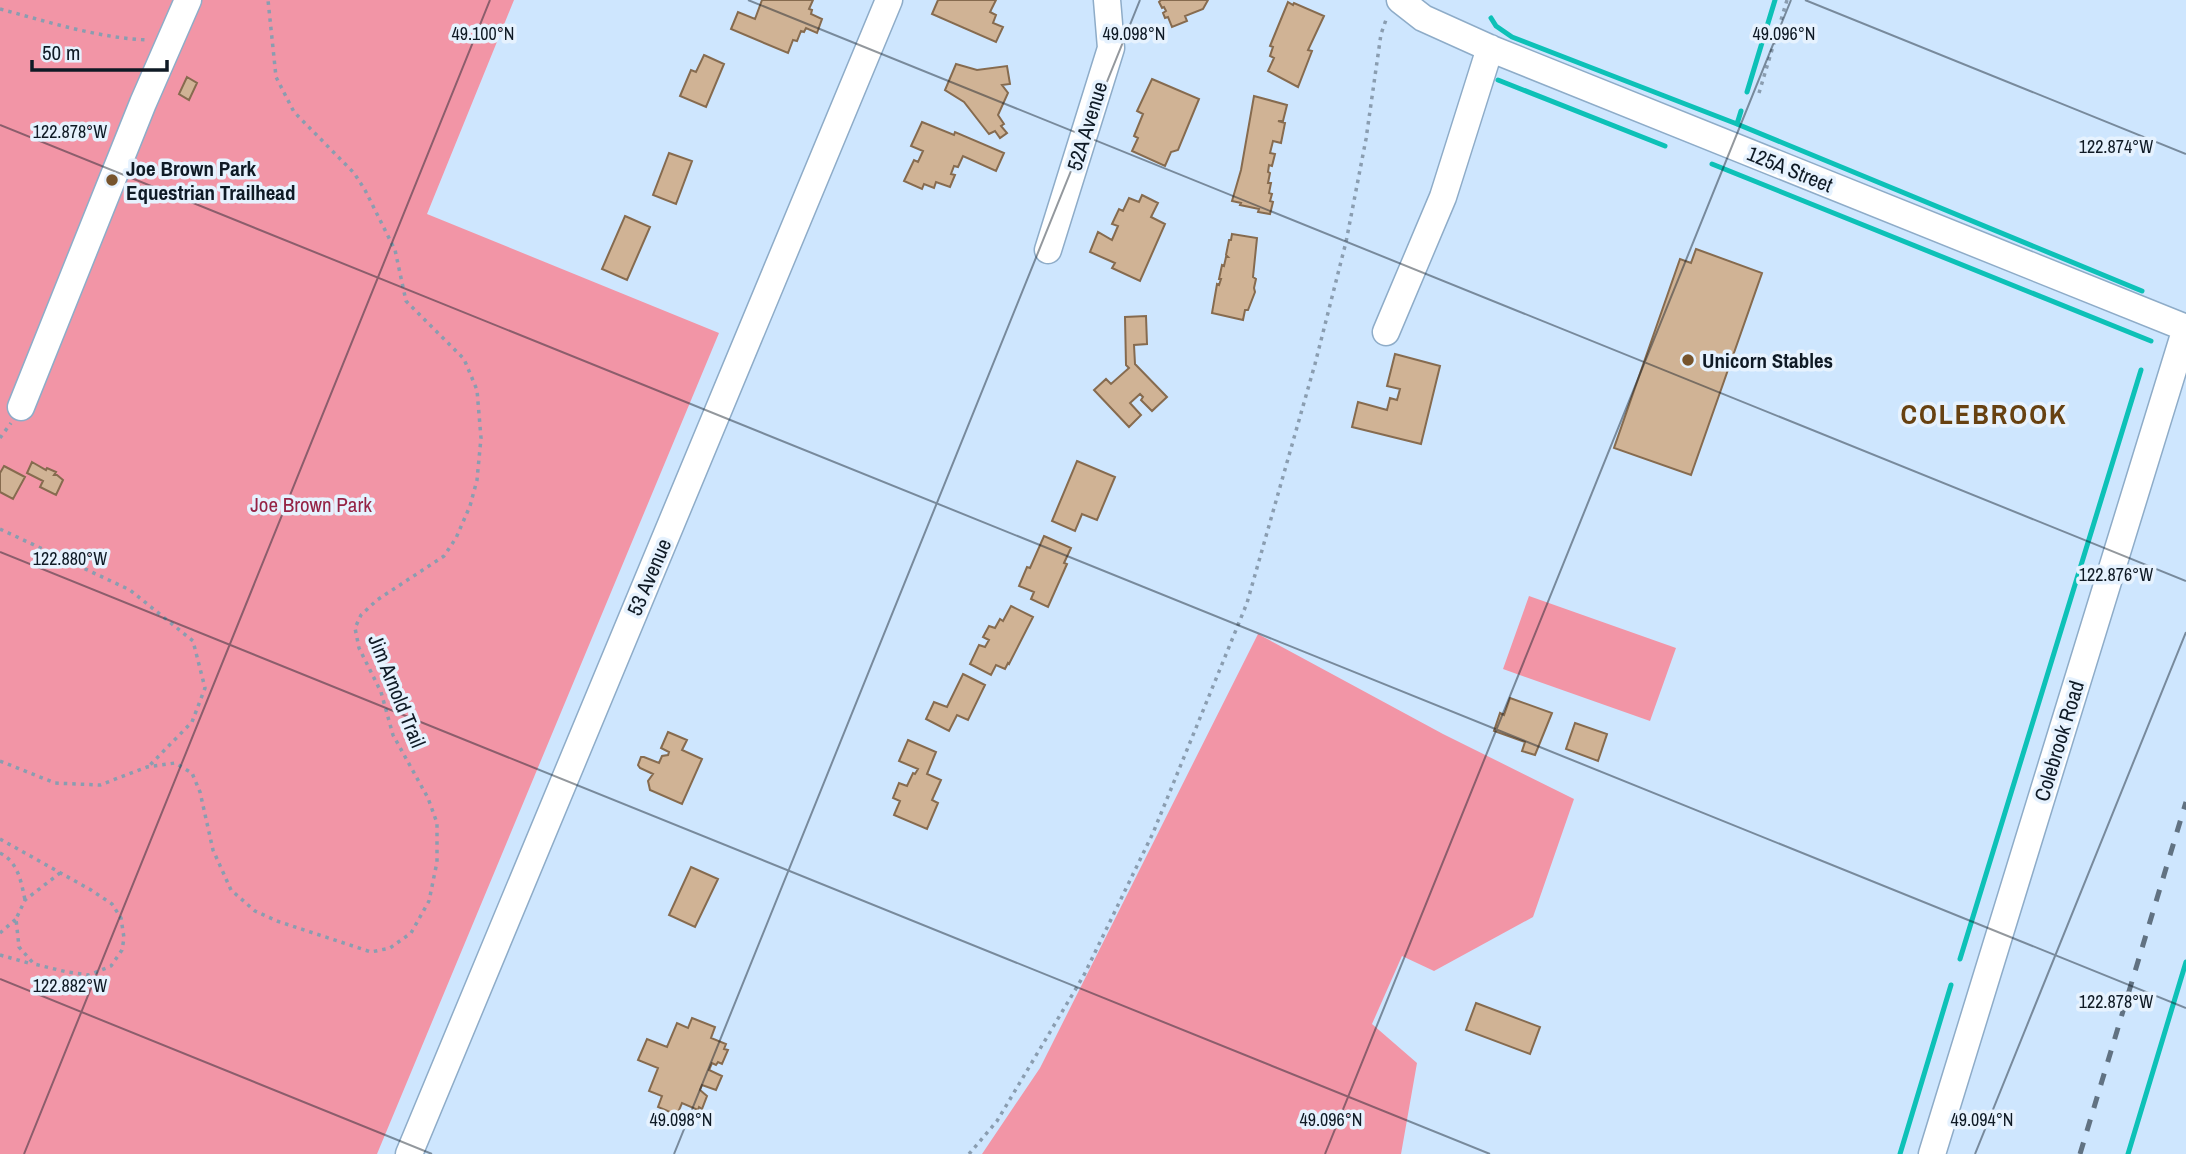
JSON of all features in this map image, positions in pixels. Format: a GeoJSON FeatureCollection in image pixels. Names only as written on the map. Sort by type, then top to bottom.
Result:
{"type":"FeatureCollection","features":[{"type":"Feature","properties":{"kind":"street"},"geometry":{"type":"LineString","coordinates":[[21,407],[188,0]]}},
{"type":"Feature","properties":{"kind":"street","name":"53 Avenue"},"geometry":{"type":"LineString","coordinates":[[409,1154],[889,0]]}},
{"type":"Feature","properties":{"kind":"street","name":"52A Avenue"},"geometry":{"type":"LineString","coordinates":[[1048,250],[1111,48],[1107,0]]}},
{"type":"Feature","properties":{"kind":"street","name":"125A Street"},"geometry":{"type":"LineString","coordinates":[[1395,6],[1490,48],[2186,328]]}},
{"type":"Feature","properties":{"kind":"street"},"geometry":{"type":"LineString","coordinates":[[1386,332],[1443,197],[1490,48]]}},
{"type":"Feature","properties":{"kind":"street","name":"Colebrook Road"},"geometry":{"type":"LineString","coordinates":[[1932,1154],[2186,328]]}},
{"type":"Feature","properties":{"kind":"path","name":"Jim Arnold Trail"},"geometry":{"type":"LineString","coordinates":[[0,761],[55,783],[100,785],[147,767],[175,763],[192,773],[200,792],[213,850],[231,890],[255,911],[277,921],[370,951],[390,948],[411,933],[429,901],[437,862],[437,823],[428,798],[393,735],[381,692],[359,648],[355,628],[361,614],[377,600],[444,556],[456,538],[470,506],[477,480],[481,438],[477,390],[464,359],[406,301],[395,250],[360,181],[294,111],[288,100],[276,77],[268,0]]}},
{"type":"Feature","properties":{"kind":"path"},"geometry":{"type":"LineString","coordinates":[[1759,93],[1787,0]]}},
{"type":"Feature","properties":{"kind":"path"},"geometry":{"type":"LineString","coordinates":[[969,1154],[997,1121],[1084,975],[1153,833],[1247,603],[1315,364],[1346,242],[1366,139],[1381,34],[1395,6]]}},
{"type":"Feature","properties":{"kind":"path"},"geometry":{"type":"LineString","coordinates":[[0,9],[77,29],[130,39],[170,41]]}},
{"type":"Feature","properties":{"kind":"path"},"geometry":{"type":"LineString","coordinates":[[0,529],[130,590],[192,641],[205,688],[192,722],[147,767]]}},
{"type":"Feature","properties":{"kind":"path"},"geometry":{"type":"LineString","coordinates":[[0,839],[111,904],[121,918],[124,938],[122,950],[111,966],[89,975],[0,955]]}},
{"type":"Feature","properties":{"kind":"path"},"geometry":{"type":"LineString","coordinates":[[0,853],[10,858],[19,876],[24,900]]}},
{"type":"Feature","properties":{"kind":"path"},"geometry":{"type":"LineString","coordinates":[[0,933],[16,919],[24,900],[60,873]]}},
{"type":"Feature","properties":{"kind":"path"},"geometry":{"type":"LineString","coordinates":[[16,919],[19,947],[34,964]]}},
{"type":"Feature","properties":{"kind":"green space","name":"Joe Brown Park"},"geometry":{"type":"Polygon","coordinates":[[[0,0],[514,0],[427,214],[719,333],[377,1154],[0,1154],[0,0]]]}},
{"type":"Feature","properties":{"kind":"green space"},"geometry":{"type":"Polygon","coordinates":[[[1529,596],[1676,648],[1650,721],[1503,669],[1529,596]]]}},
{"type":"Feature","properties":{"kind":"green space"},"geometry":{"type":"Polygon","coordinates":[[[1258,634],[1443,734],[1574,799],[1533,917],[1434,971],[1402,956],[1372,1024],[1417,1063],[1401,1154],[982,1154],[1040,1068],[1258,634]]]}},
{"type":"Feature","properties":{"kind":"building"},"geometry":{"type":"Polygon","coordinates":[[[762,0],[813,0],[809,9],[812,10],[811,14],[822,19],[817,33],[806,28],[804,32],[801,31],[797,41],[793,40],[788,53],[731,29],[738,12],[755,19],[762,0]]]}},
{"type":"Feature","properties":{"kind":"building"},"geometry":{"type":"Polygon","coordinates":[[[938,0],[996,0],[990,12],[996,15],[993,23],[1003,27],[996,42],[932,14],[938,0]]]}},
{"type":"Feature","properties":{"kind":"building"},"geometry":{"type":"Polygon","coordinates":[[[1208,0],[1203,9],[1185,16],[1187,21],[1172,27],[1168,17],[1165,18],[1163,13],[1166,11],[1159,2],[1208,0]]]}},
{"type":"Feature","properties":{"kind":"building"},"geometry":{"type":"Polygon","coordinates":[[[1288,2],[1324,16],[1308,50],[1312,51],[1298,87],[1268,71],[1274,58],[1270,56],[1273,47],[1270,46],[1288,2]]]}},
{"type":"Feature","properties":{"kind":"building"},"geometry":{"type":"Polygon","coordinates":[[[704,55],[724,64],[706,107],[680,96],[691,70],[696,72],[704,55]]]}},
{"type":"Feature","properties":{"kind":"building"},"geometry":{"type":"Polygon","coordinates":[[[956,64],[977,70],[1007,66],[1010,84],[1002,85],[1008,93],[998,115],[1004,124],[1001,126],[1007,133],[1000,138],[995,131],[989,134],[964,102],[945,90],[956,64]]]}},
{"type":"Feature","properties":{"kind":"building"},"geometry":{"type":"Polygon","coordinates":[[[187,77],[197,83],[189,100],[179,94],[187,77]]]}},
{"type":"Feature","properties":{"kind":"building"},"geometry":{"type":"Polygon","coordinates":[[[1152,79],[1199,99],[1178,150],[1171,152],[1165,166],[1132,151],[1138,138],[1134,136],[1143,114],[1137,111],[1152,79]]]}},
{"type":"Feature","properties":{"kind":"building"},"geometry":{"type":"Polygon","coordinates":[[[1254,96],[1287,105],[1283,121],[1278,121],[1285,123],[1281,143],[1273,141],[1270,153],[1275,154],[1268,172],[1268,183],[1271,183],[1269,193],[1272,194],[1270,201],[1273,202],[1270,214],[1232,201],[1241,170],[1254,96]]]}},
{"type":"Feature","properties":{"kind":"building"},"geometry":{"type":"Polygon","coordinates":[[[922,122],[954,135],[955,132],[1004,153],[996,171],[963,156],[958,167],[954,166],[951,174],[955,175],[950,187],[936,182],[934,188],[924,184],[922,189],[904,181],[914,160],[918,162],[923,151],[911,146],[922,122]]]}},
{"type":"Feature","properties":{"kind":"building"},"geometry":{"type":"Polygon","coordinates":[[[669,153],[692,161],[676,204],[653,195],[669,153]]]}},
{"type":"Feature","properties":{"kind":"building"},"geometry":{"type":"Polygon","coordinates":[[[1142,195],[1158,203],[1151,217],[1165,224],[1140,281],[1112,268],[1115,263],[1090,252],[1098,232],[1112,240],[1118,226],[1112,224],[1119,209],[1123,211],[1129,198],[1139,202],[1142,195]]]}},
{"type":"Feature","properties":{"kind":"building"},"geometry":{"type":"Polygon","coordinates":[[[625,216],[650,227],[627,280],[602,269],[625,216]]]}},
{"type":"Feature","properties":{"kind":"building"},"geometry":{"type":"Polygon","coordinates":[[[1232,234],[1257,238],[1253,277],[1256,279],[1255,292],[1248,310],[1245,310],[1243,320],[1212,313],[1217,284],[1219,285],[1221,279],[1222,265],[1224,266],[1228,257],[1226,255],[1232,234]]]}},
{"type":"Feature","properties":{"kind":"building","name":"Unicorn Stables"},"geometry":{"type":"Polygon","coordinates":[[[1696,249],[1762,273],[1691,475],[1614,448],[1680,259],[1691,263],[1696,249]]]}},
{"type":"Feature","properties":{"kind":"building"},"geometry":{"type":"Polygon","coordinates":[[[1146,316],[1147,344],[1134,345],[1135,364],[1167,397],[1152,411],[1141,400],[1143,397],[1140,394],[1130,403],[1141,415],[1129,427],[1094,390],[1106,379],[1111,384],[1129,368],[1126,365],[1125,317],[1146,316]]]}},
{"type":"Feature","properties":{"kind":"building"},"geometry":{"type":"Polygon","coordinates":[[[1395,354],[1440,366],[1421,444],[1352,427],[1358,402],[1387,410],[1390,398],[1397,400],[1400,389],[1387,386],[1395,354]]]}},
{"type":"Feature","properties":{"kind":"building"},"geometry":{"type":"Polygon","coordinates":[[[1077,461],[1115,477],[1097,520],[1082,514],[1075,531],[1052,521],[1077,461]]]}},
{"type":"Feature","properties":{"kind":"building"},"geometry":{"type":"Polygon","coordinates":[[[32,462],[56,472],[54,475],[63,480],[56,495],[40,487],[43,481],[27,473],[32,462]]]}},
{"type":"Feature","properties":{"kind":"building"},"geometry":{"type":"Polygon","coordinates":[[[4,466],[25,477],[13,499],[0,492],[0,473],[4,466]]]}},
{"type":"Feature","properties":{"kind":"building"},"geometry":{"type":"Polygon","coordinates":[[[1044,536],[1071,548],[1048,607],[1031,599],[1034,592],[1019,586],[1044,536]]]}},
{"type":"Feature","properties":{"kind":"building"},"geometry":{"type":"Polygon","coordinates":[[[1011,606],[1033,617],[1009,664],[1005,669],[996,665],[991,675],[970,664],[979,645],[985,647],[989,640],[983,637],[989,626],[995,628],[1000,619],[1003,621],[1011,606]]]}},
{"type":"Feature","properties":{"kind":"building"},"geometry":{"type":"Polygon","coordinates":[[[963,674],[985,685],[968,720],[957,715],[949,731],[926,719],[934,702],[947,707],[963,674]]]}},
{"type":"Feature","properties":{"kind":"building"},"geometry":{"type":"Polygon","coordinates":[[[1510,698],[1552,713],[1535,755],[1522,751],[1525,742],[1494,731],[1500,713],[1504,715],[1510,698]]]}},
{"type":"Feature","properties":{"kind":"building"},"geometry":{"type":"Polygon","coordinates":[[[1575,723],[1607,734],[1598,761],[1566,749],[1575,723]]]}},
{"type":"Feature","properties":{"kind":"building"},"geometry":{"type":"Polygon","coordinates":[[[668,732],[687,740],[682,750],[702,759],[682,804],[650,790],[648,781],[653,774],[638,765],[641,757],[659,763],[662,756],[668,755],[669,752],[661,748],[668,732]]]}},
{"type":"Feature","properties":{"kind":"building"},"geometry":{"type":"Polygon","coordinates":[[[908,740],[936,752],[927,774],[941,780],[932,800],[938,803],[927,829],[894,815],[900,801],[893,798],[899,783],[907,786],[918,769],[899,761],[908,740]]]}},
{"type":"Feature","properties":{"kind":"building"},"geometry":{"type":"Polygon","coordinates":[[[691,867],[718,879],[695,927],[669,915],[691,867]]]}},
{"type":"Feature","properties":{"kind":"building"},"geometry":{"type":"Polygon","coordinates":[[[1476,1003],[1540,1027],[1530,1054],[1466,1030],[1476,1003]]]}},
{"type":"Feature","properties":{"kind":"building"},"geometry":{"type":"Polygon","coordinates":[[[692,1018],[715,1027],[711,1038],[726,1044],[724,1049],[728,1050],[722,1064],[712,1063],[709,1070],[722,1076],[716,1090],[702,1085],[700,1090],[707,1096],[702,1109],[699,1107],[698,1110],[682,1103],[677,1115],[658,1107],[662,1096],[649,1091],[658,1068],[638,1060],[647,1039],[667,1047],[677,1023],[688,1028],[692,1018]]]}},
{"type":"Feature","properties":{"kind":"waterway"},"geometry":{"type":"LineString","coordinates":[[1747,92],[1775,0]]}},
{"type":"Feature","properties":{"kind":"waterway"},"geometry":{"type":"LineString","coordinates":[[1491,18],[1496,26],[1512,37],[1737,124],[2142,291]]}},
{"type":"Feature","properties":{"kind":"waterway"},"geometry":{"type":"LineString","coordinates":[[1498,80],[1665,146]]}},
{"type":"Feature","properties":{"kind":"waterway"},"geometry":{"type":"LineString","coordinates":[[1737,124],[1741,111]]}},
{"type":"Feature","properties":{"kind":"waterway"},"geometry":{"type":"LineString","coordinates":[[1712,164],[2151,341]]}},
{"type":"Feature","properties":{"kind":"waterway"},"geometry":{"type":"LineString","coordinates":[[1960,959],[2141,370]]}},
{"type":"Feature","properties":{"kind":"waterway"},"geometry":{"type":"LineString","coordinates":[[2128,1154],[2186,962]]}},
{"type":"Feature","properties":{"kind":"waterway"},"geometry":{"type":"LineString","coordinates":[[1900,1154],[1951,985]]}},
{"type":"Feature","properties":{"kind":"railway"},"geometry":{"type":"LineString","coordinates":[[2080,1154],[2186,802]]}},
{"type":"Feature","properties":{"kind":"place","name":"Joe Brown Park Equestrian Trailhead"},"geometry":{"type":"Point","coordinates":[112,180]}},
{"type":"Feature","properties":{"kind":"place","name":"Unicorn Stables"},"geometry":{"type":"Point","coordinates":[1688,360]}},
{"type":"Feature","properties":{"kind":"district","name":"COLEBROOK"},"geometry":{"type":"Point","coordinates":[1984,414]}}]}
